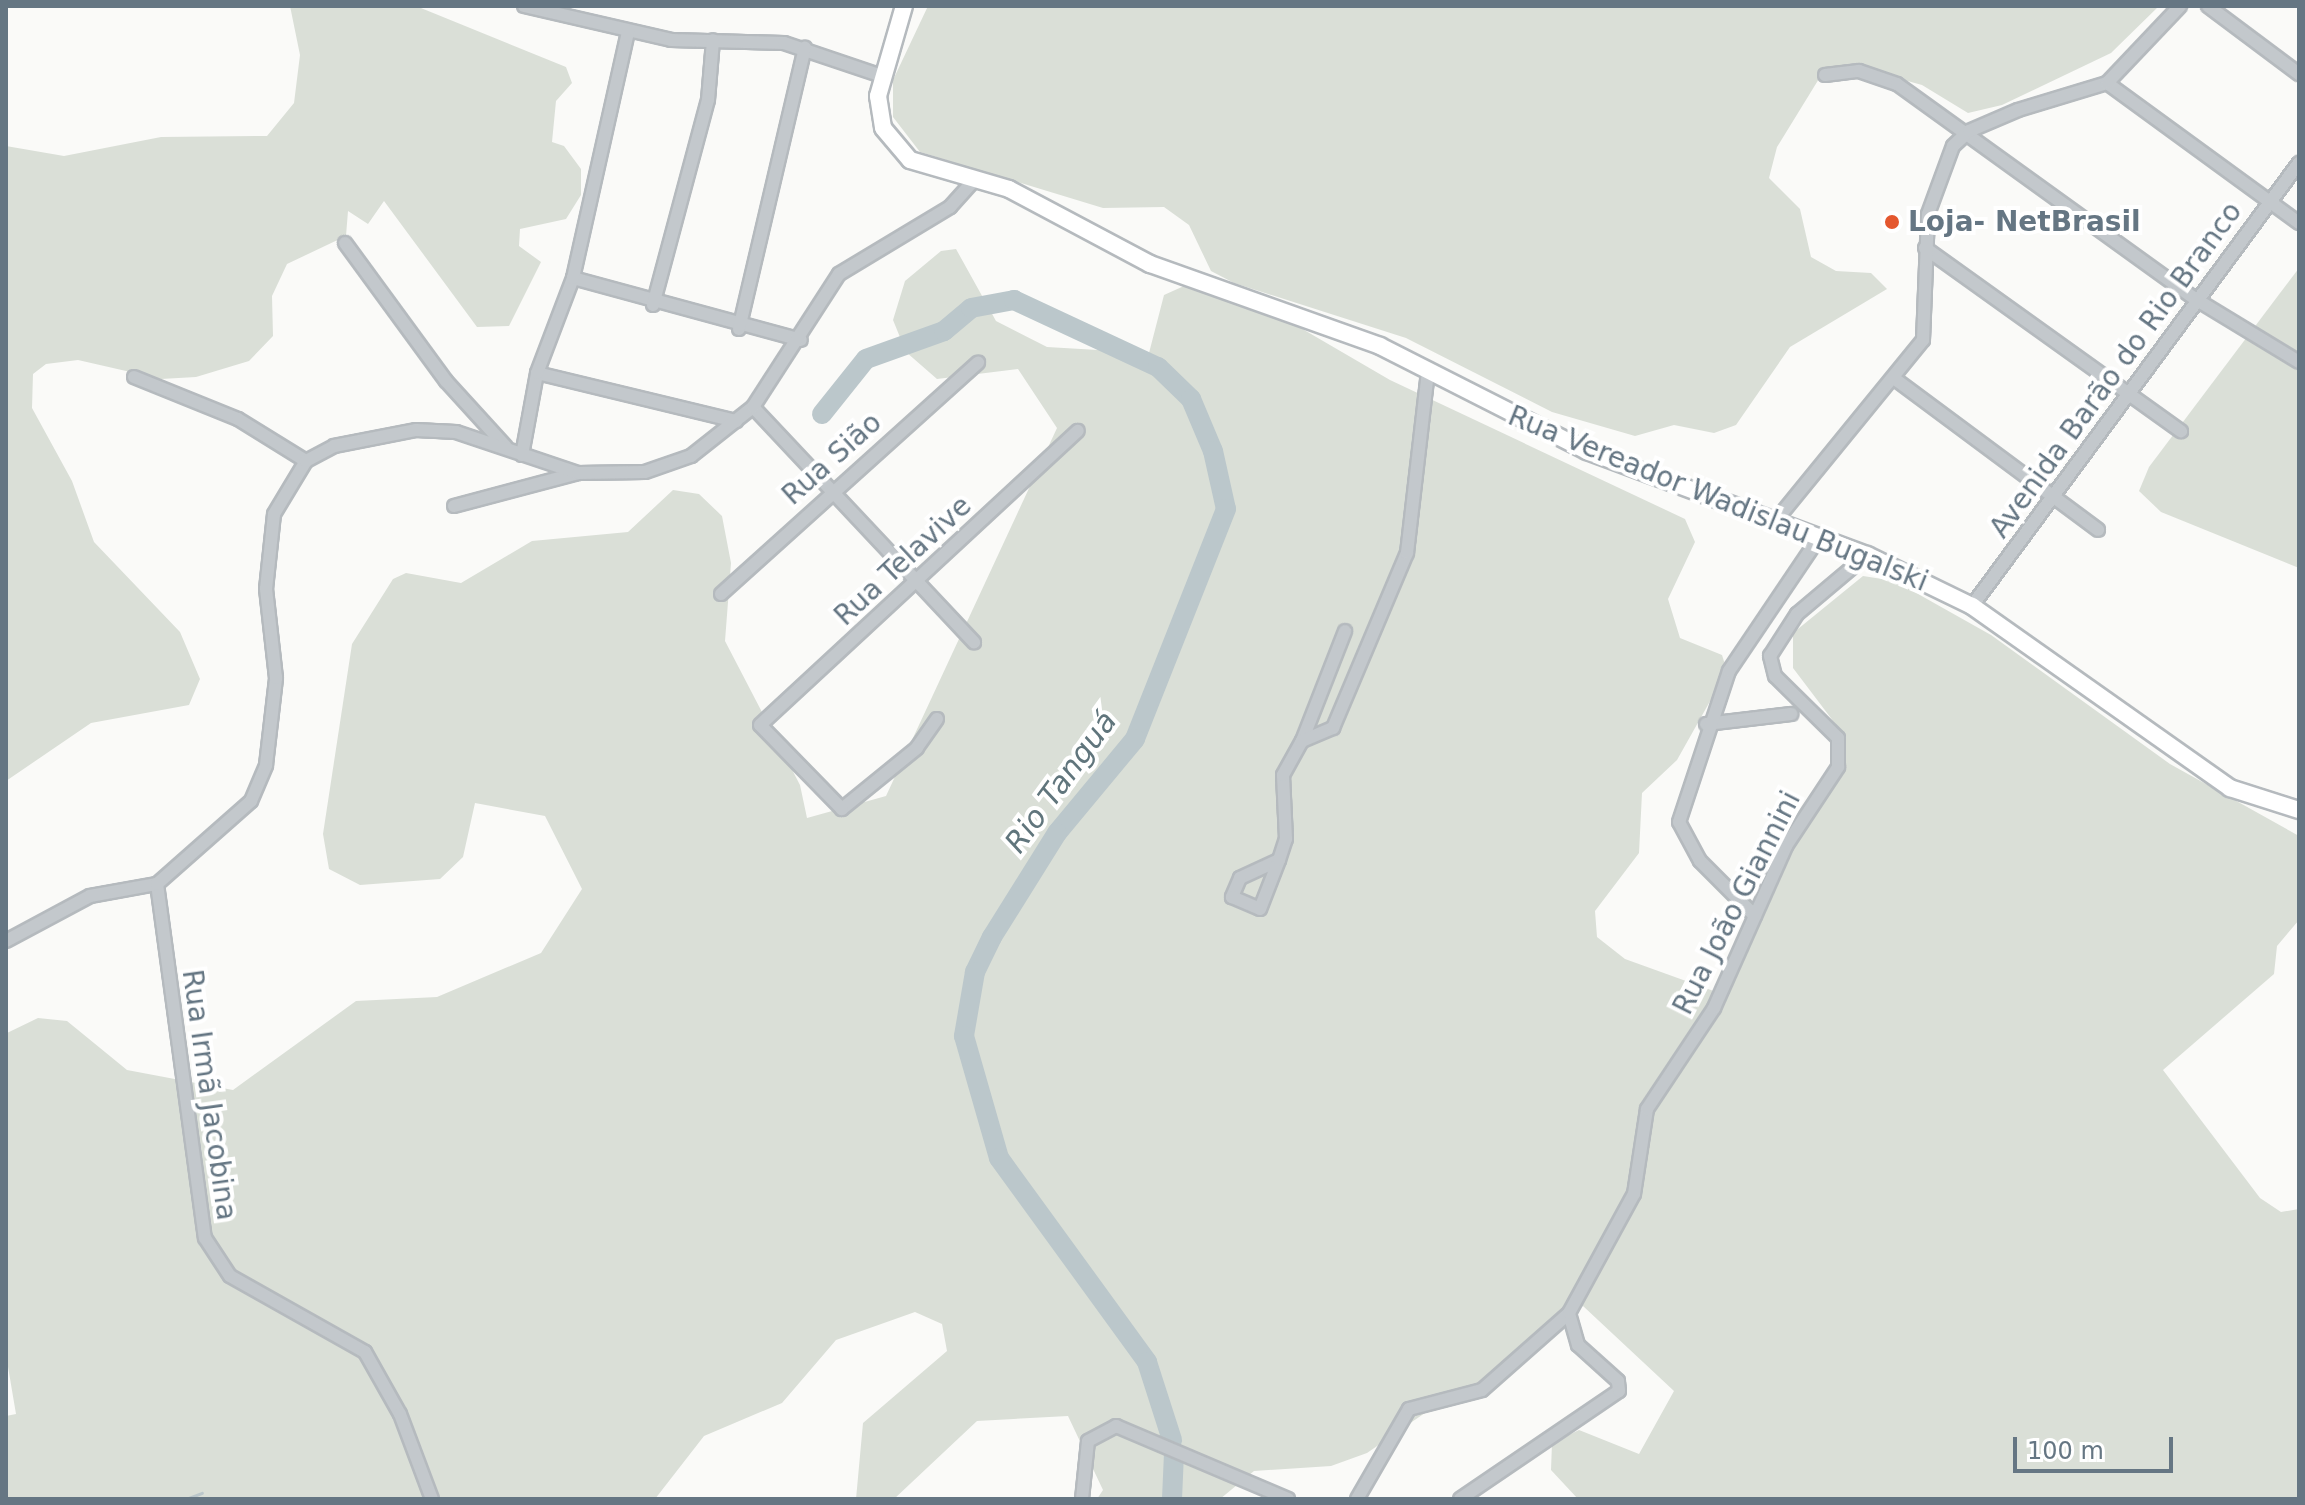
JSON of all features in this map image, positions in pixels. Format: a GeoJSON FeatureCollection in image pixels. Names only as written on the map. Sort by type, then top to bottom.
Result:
{"type":"FeatureCollection","features":[{"type":"Feature","properties":{"kind":"main road","name":"Rua Vereador Wadislau Bugalski"},"geometry":{"type":"LineString","coordinates":[[904,6],[882,76],[883,128],[893,148],[1051,207],[1150,264],[1307,316],[1428,371],[1587,451],[1777,519],[1867,555],[1972,606],[2230,788],[2299,810]]}},
{"type":"Feature","properties":{"kind":"street"},"geometry":{"type":"LineString","coordinates":[[524,6],[628,31],[713,40],[750,37],[805,48],[882,76]]}},
{"type":"Feature","properties":{"kind":"street"},"geometry":{"type":"LineString","coordinates":[[1777,519],[1895,379],[1929,320],[1925,248],[1942,162],[1969,131],[2107,83],[2180,6]]}},
{"type":"Feature","properties":{"kind":"street"},"geometry":{"type":"LineString","coordinates":[[2208,6],[2299,74]]}},
{"type":"Feature","properties":{"kind":"street"},"geometry":{"type":"LineString","coordinates":[[522,455],[537,373],[573,278],[628,31]]}},
{"type":"Feature","properties":{"kind":"street"},"geometry":{"type":"LineString","coordinates":[[653,305],[708,100],[713,40]]}},
{"type":"Feature","properties":{"kind":"street"},"geometry":{"type":"LineString","coordinates":[[739,329],[805,48]]}},
{"type":"Feature","properties":{"kind":"street"},"geometry":{"type":"LineString","coordinates":[[1825,75],[1878,76],[1969,131],[2197,300],[2299,362]]}},
{"type":"Feature","properties":{"kind":"street"},"geometry":{"type":"LineString","coordinates":[[2107,83],[2299,223]]}},
{"type":"Feature","properties":{"kind":"street","name":"Avenida Barão do Rio Branco"},"geometry":{"type":"LineString","coordinates":[[1972,606],[2299,163]]}},
{"type":"Feature","properties":{"kind":"street"},"geometry":{"type":"LineString","coordinates":[[454,506],[578,473],[645,472],[691,456],[753,407],[801,340],[839,274],[950,207],[975,179]]}},
{"type":"Feature","properties":{"kind":"street"},"geometry":{"type":"LineString","coordinates":[[345,243],[446,381],[506,447]]}},
{"type":"Feature","properties":{"kind":"street"},"geometry":{"type":"LineString","coordinates":[[1925,248],[2181,431]]}},
{"type":"Feature","properties":{"kind":"street"},"geometry":{"type":"LineString","coordinates":[[573,278],[739,329],[801,340]]}},
{"type":"Feature","properties":{"kind":"street","name":"Rua Sião"},"geometry":{"type":"LineString","coordinates":[[721,594],[831,490],[978,363]]}},
{"type":"Feature","properties":{"kind":"street"},"geometry":{"type":"LineString","coordinates":[[1302,741],[1333,728],[1414,530],[1428,371]]}},
{"type":"Feature","properties":{"kind":"street"},"geometry":{"type":"LineString","coordinates":[[537,373],[736,421]]}},
{"type":"Feature","properties":{"kind":"street"},"geometry":{"type":"LineString","coordinates":[[134,377],[238,419],[306,461]]}},
{"type":"Feature","properties":{"kind":"street"},"geometry":{"type":"LineString","coordinates":[[1895,379],[2098,530]]}},
{"type":"Feature","properties":{"kind":"street"},"geometry":{"type":"LineString","coordinates":[[753,407],[974,642]]}},
{"type":"Feature","properties":{"kind":"street"},"geometry":{"type":"LineString","coordinates":[[6,941],[90,896],[157,884],[221,834],[251,801],[266,765],[276,678],[266,589],[274,514],[306,461],[334,446],[416,430],[506,447],[578,473]]}},
{"type":"Feature","properties":{"kind":"street","name":"Rua Telavive"},"geometry":{"type":"LineString","coordinates":[[937,719],[906,758],[849,807],[835,808],[760,725],[1078,431]]}},
{"type":"Feature","properties":{"kind":"street"},"geometry":{"type":"LineString","coordinates":[[1755,916],[1700,861],[1679,822],[1706,724],[1757,624],[1820,536]]}},
{"type":"Feature","properties":{"kind":"street","name":"Rua João Giannini"},"geometry":{"type":"LineString","coordinates":[[1357,1499],[1409,1409],[1482,1390],[1569,1313],[1634,1194],[1647,1109],[1714,1008],[1755,916],[1842,752],[1823,722],[1775,676],[1770,656],[1797,614],[1867,555]]}},
{"type":"Feature","properties":{"kind":"street"},"geometry":{"type":"LineString","coordinates":[[1279,860],[1286,839],[1283,775],[1302,741],[1345,631]]}},
{"type":"Feature","properties":{"kind":"street"},"geometry":{"type":"LineString","coordinates":[[1706,724],[1791,714]]}},
{"type":"Feature","properties":{"kind":"street","name":"Rua Irmã Jacobina"},"geometry":{"type":"LineString","coordinates":[[157,884],[205,1238],[230,1276],[365,1352],[400,1414],[432,1499]]}},
{"type":"Feature","properties":{"kind":"street"},"geometry":{"type":"LineString","coordinates":[[1460,1499],[1619,1391],[1618,1381],[1578,1345],[1569,1313]]}},
{"type":"Feature","properties":{"kind":"street"},"geometry":{"type":"LineString","coordinates":[[1082,1499],[1088,1441],[1116,1426],[1288,1499]]}},
{"type":"Feature","properties":{"kind":"shaded area"},"geometry":{"type":"Polygon","coordinates":[[[290,6],[416,6],[566,67],[572,83],[556,101],[552,142],[564,146],[581,169],[581,195],[566,219],[520,229],[519,246],[541,262],[509,326],[477,327],[384,201],[368,224],[348,211],[346,236],[287,264],[272,296],[273,336],[249,361],[196,377],[161,379],[78,360],[46,364],[33,374],[32,408],[72,481],[94,542],[180,632],[200,679],[189,705],[91,723],[6,781],[6,146],[64,156],[161,137],[267,136],[294,103],[300,55],[290,6]]]}},
{"type":"Feature","properties":{"kind":"shaded area"},"geometry":{"type":"Polygon","coordinates":[[[928,6],[2159,6],[2111,53],[2002,105],[1968,113],[1922,85],[1857,67],[1825,69],[1777,147],[1769,178],[1800,209],[1811,257],[1836,271],[1871,273],[1887,289],[1790,347],[1736,425],[1714,433],[1674,425],[1635,436],[1552,412],[1406,338],[1234,283],[1211,271],[1189,225],[1164,207],[1103,208],[920,152],[893,117],[893,80],[928,6]]]}},
{"type":"Feature","properties":{"kind":"shaded area"},"geometry":{"type":"Polygon","coordinates":[[[956,249],[996,321],[1047,347],[1149,353],[1164,295],[1184,286],[1200,289],[1299,327],[1390,380],[1685,519],[1695,542],[1668,599],[1680,638],[1722,655],[1727,671],[1677,760],[1642,793],[1639,853],[1595,911],[1597,937],[1625,959],[1722,994],[1786,848],[1824,802],[1842,766],[1843,734],[1793,668],[1793,633],[1863,576],[1895,581],[1991,635],[2170,764],[2299,836],[2299,920],[2277,946],[2274,974],[2163,1070],[2260,1198],[2281,1212],[2299,1209],[2299,1499],[1578,1499],[1551,1470],[1552,1443],[1579,1430],[1639,1454],[1674,1391],[1583,1306],[1529,1343],[1489,1383],[1435,1406],[1367,1453],[1331,1466],[1254,1471],[1220,1499],[1097,1499],[1103,1490],[1068,1416],[977,1421],[894,1499],[856,1499],[863,1423],[947,1351],[942,1324],[915,1312],[836,1340],[782,1403],[704,1436],[655,1499],[6,1499],[6,1416],[16,1414],[6,1355],[7,1033],[38,1018],[67,1021],[127,1070],[233,1090],[356,1001],[437,997],[541,953],[582,889],[545,816],[475,803],[463,857],[440,879],[360,885],[329,869],[323,834],[352,644],[393,579],[406,573],[461,583],[532,541],[628,532],[673,490],[699,494],[722,516],[731,563],[725,641],[800,785],[807,818],[886,796],[1057,428],[1018,369],[937,379],[906,352],[893,320],[905,281],[941,251],[956,249]]]}},
{"type":"Feature","properties":{"kind":"shaded area"},"geometry":{"type":"Polygon","coordinates":[[[2299,268],[2299,568],[2161,512],[2139,491],[2149,467],[2299,268]]]}},
{"type":"Feature","properties":{"kind":"waterway","name":"Rio Tanguá"},"geometry":{"type":"LineString","coordinates":[[822,414],[866,359],[944,331],[971,308],[1014,300],[1158,367],[1191,399],[1213,451],[1226,509],[1135,739],[1057,833],[992,937],[975,972],[964,1036],[999,1158],[1147,1362],[1172,1440]]}},
{"type":"Feature","properties":{"kind":"waterway","name":"Rio Tanguá"},"geometry":{"type":"LineString","coordinates":[[1172,1499],[1174,1454]]}},
{"type":"Feature","properties":{"kind":"waterway"},"geometry":{"type":"LineString","coordinates":[[186,1499],[202,1493]]}},
{"type":"Feature","properties":{"kind":"place","name":"Loja- NetBrasil"},"geometry":{"type":"Point","coordinates":[1892,222]}}]}
